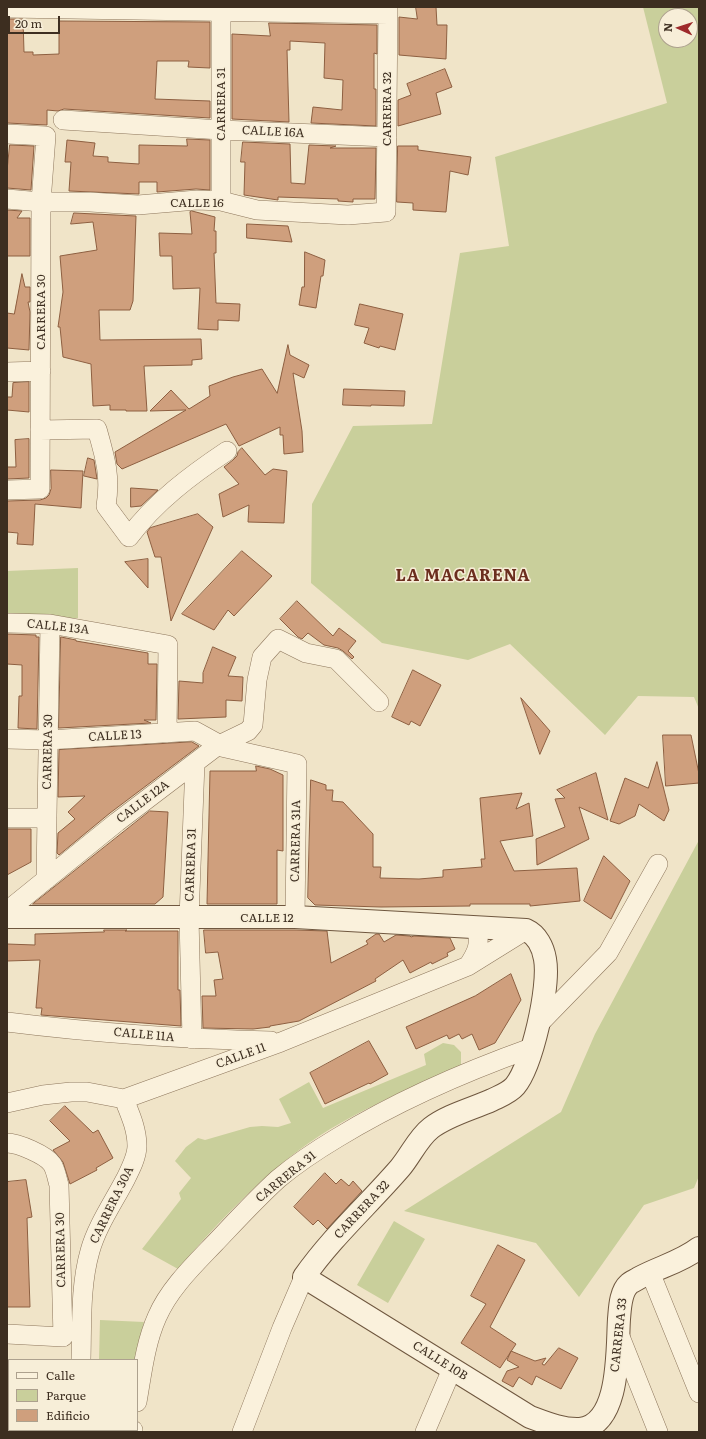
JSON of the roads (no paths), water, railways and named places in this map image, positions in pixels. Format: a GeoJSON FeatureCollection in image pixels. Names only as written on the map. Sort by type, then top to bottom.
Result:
{"type":"FeatureCollection","features":[{"type":"Feature","properties":{"kind":"street"},"geometry":{"type":"LineString","coordinates":[[7,8],[388,10]]}},
{"type":"Feature","properties":{"kind":"street","name":"CARRERA 31"},"geometry":{"type":"LineString","coordinates":[[221,9],[221,201]]}},
{"type":"Feature","properties":{"kind":"street","name":"CARRERA 32"},"geometry":{"type":"LineString","coordinates":[[386,212],[388,137],[388,10]]}},
{"type":"Feature","properties":{"kind":"street","name":"CALLE 16A"},"geometry":{"type":"LineString","coordinates":[[63,120],[221,130],[388,137]]}},
{"type":"Feature","properties":{"kind":"street","name":"CARRERA 30"},"geometry":{"type":"LineString","coordinates":[[7,134],[46,136],[41,202],[40,489],[7,490]]}},
{"type":"Feature","properties":{"kind":"street","name":"CALLE 16"},"geometry":{"type":"LineString","coordinates":[[7,199],[41,202],[90,202],[138,205],[197,200],[221,201],[257,210],[348,215],[386,212]]}},
{"type":"Feature","properties":{"kind":"street"},"geometry":{"type":"LineString","coordinates":[[7,372],[41,371]]}},
{"type":"Feature","properties":{"kind":"street"},"geometry":{"type":"LineString","coordinates":[[40,430],[97,429],[107,464],[108,489],[106,506],[129,537],[142,519],[195,473],[227,451]]}},
{"type":"Feature","properties":{"kind":"street","name":"CALLE 13A"},"geometry":{"type":"LineString","coordinates":[[7,623],[50,624],[168,645],[167,733]]}},
{"type":"Feature","properties":{"kind":"street","name":"CARRERA 30"},"geometry":{"type":"LineString","coordinates":[[46,880],[50,624]]}},
{"type":"Feature","properties":{"kind":"street"},"geometry":{"type":"LineString","coordinates":[[217,746],[248,732],[254,725],[257,680],[262,657],[278,639],[306,652],[336,659],[379,702]]}},
{"type":"Feature","properties":{"kind":"street","name":"CALLE 13"},"geometry":{"type":"LineString","coordinates":[[7,739],[48,740],[195,731],[214,742],[217,746]]}},
{"type":"Feature","properties":{"kind":"street","name":"CALLE 12A"},"geometry":{"type":"LineString","coordinates":[[7,911],[117,822],[217,746]]}},
{"type":"Feature","properties":{"kind":"street","name":"CARRERA 31A"},"geometry":{"type":"LineString","coordinates":[[217,746],[297,764],[295,918]]}},
{"type":"Feature","properties":{"kind":"street","name":"CARRERA 31"},"geometry":{"type":"LineString","coordinates":[[192,1039],[189,918],[195,763]]}},
{"type":"Feature","properties":{"kind":"street"},"geometry":{"type":"LineString","coordinates":[[7,818],[47,818]]}},
{"type":"Feature","properties":{"kind":"street"},"geometry":{"type":"LineString","coordinates":[[535,1036],[608,953],[658,864]]}},
{"type":"Feature","properties":{"kind":"street","name":"CALLE 12"},"geometry":{"type":"LineString","coordinates":[[7,918],[295,918],[526,930]]}},
{"type":"Feature","properties":{"kind":"street"},"geometry":{"type":"LineString","coordinates":[[468,966],[477,952],[479,940],[476,927]]}},
{"type":"Feature","properties":{"kind":"street"},"geometry":{"type":"LineString","coordinates":[[526,930],[533,933],[540,945],[545,959],[546,979],[544,998],[535,1036]]}},
{"type":"Feature","properties":{"kind":"street","name":"CALLE 11"},"geometry":{"type":"LineString","coordinates":[[124,1099],[281,1042],[468,966],[526,930]]}},
{"type":"Feature","properties":{"kind":"street","name":"CALLE 11A"},"geometry":{"type":"LineString","coordinates":[[7,1022],[36,1026],[192,1039],[281,1042]]}},
{"type":"Feature","properties":{"kind":"street","name":"CARRERA 31"},"geometry":{"type":"LineString","coordinates":[[138,1397],[148,1344],[157,1316],[168,1297],[184,1277],[241,1215],[279,1179],[318,1150],[368,1119],[426,1090],[477,1068],[535,1036]]}},
{"type":"Feature","properties":{"kind":"street","name":"CARRERA 32"},"geometry":{"type":"LineString","coordinates":[[242,1432],[282,1328],[304,1277],[315,1262],[401,1166],[430,1128],[446,1118],[506,1094],[514,1088],[521,1078],[535,1036]]}},
{"type":"Feature","properties":{"kind":"street"},"geometry":{"type":"LineString","coordinates":[[7,1103],[43,1095],[71,1092],[87,1092],[124,1099]]}},
{"type":"Feature","properties":{"kind":"street","name":"CARRERA 30A"},"geometry":{"type":"LineString","coordinates":[[81,1359],[84,1290],[90,1251],[99,1229],[128,1172],[137,1148],[134,1125],[124,1099]]}},
{"type":"Feature","properties":{"kind":"street","name":"CARRERA 30"},"geometry":{"type":"LineString","coordinates":[[7,1143],[12,1143],[34,1151],[52,1164],[59,1185],[63,1337],[7,1334]]}},
{"type":"Feature","properties":{"kind":"street","name":"CARRERA 33"},"geometry":{"type":"LineString","coordinates":[[582,1429],[594,1423],[606,1411],[612,1394],[616,1370],[618,1333],[623,1295],[628,1284],[650,1272],[693,1253],[699,1248]]}},
{"type":"Feature","properties":{"kind":"street"},"geometry":{"type":"LineString","coordinates":[[650,1272],[699,1393]]}},
{"type":"Feature","properties":{"kind":"street","name":"CALLE 10B"},"geometry":{"type":"LineString","coordinates":[[304,1277],[530,1417],[547,1424],[582,1429]]}},
{"type":"Feature","properties":{"kind":"street"},"geometry":{"type":"LineString","coordinates":[[618,1333],[658,1432]]}},
{"type":"Feature","properties":{"kind":"street"},"geometry":{"type":"LineString","coordinates":[[425,1432],[452,1369]]}},
{"type":"Feature","properties":{"kind":"district","name":"LA MACARENA"},"geometry":{"type":"Point","coordinates":[463,576]}}]}
